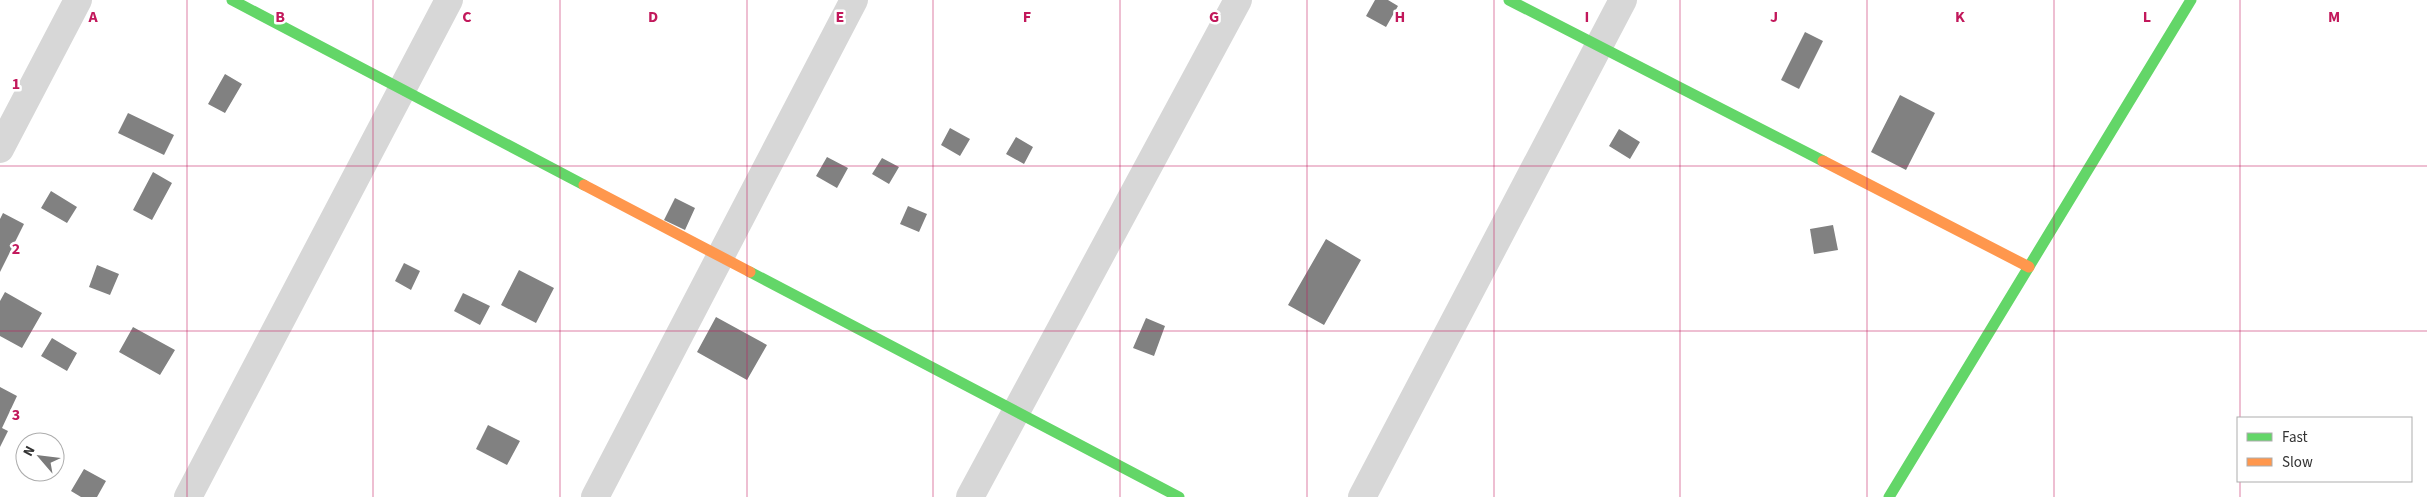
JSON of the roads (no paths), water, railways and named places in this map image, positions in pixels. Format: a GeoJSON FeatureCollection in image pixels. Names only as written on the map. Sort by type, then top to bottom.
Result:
{"type":"FeatureCollection","features":[{"type":"Feature","properties":{"kind":"street"},"geometry":{"type":"LineString","coordinates":[[0,149],[78,0]]}},
{"type":"Feature","properties":{"kind":"street"},"geometry":{"type":"LineString","coordinates":[[232,0],[1179,497]]}},
{"type":"Feature","properties":{"kind":"street"},"geometry":{"type":"LineString","coordinates":[[188,497],[449,0]]}},
{"type":"Feature","properties":{"kind":"street"},"geometry":{"type":"LineString","coordinates":[[595,497],[854,0]]}},
{"type":"Feature","properties":{"kind":"street"},"geometry":{"type":"LineString","coordinates":[[970,497],[1238,0]]}},
{"type":"Feature","properties":{"kind":"street"},"geometry":{"type":"LineString","coordinates":[[1509,0],[2029,267]]}},
{"type":"Feature","properties":{"kind":"street"},"geometry":{"type":"LineString","coordinates":[[1362,497],[1623,0]]}},
{"type":"Feature","properties":{"kind":"street"},"geometry":{"type":"LineString","coordinates":[[1889,497],[2191,0]]}}]}
